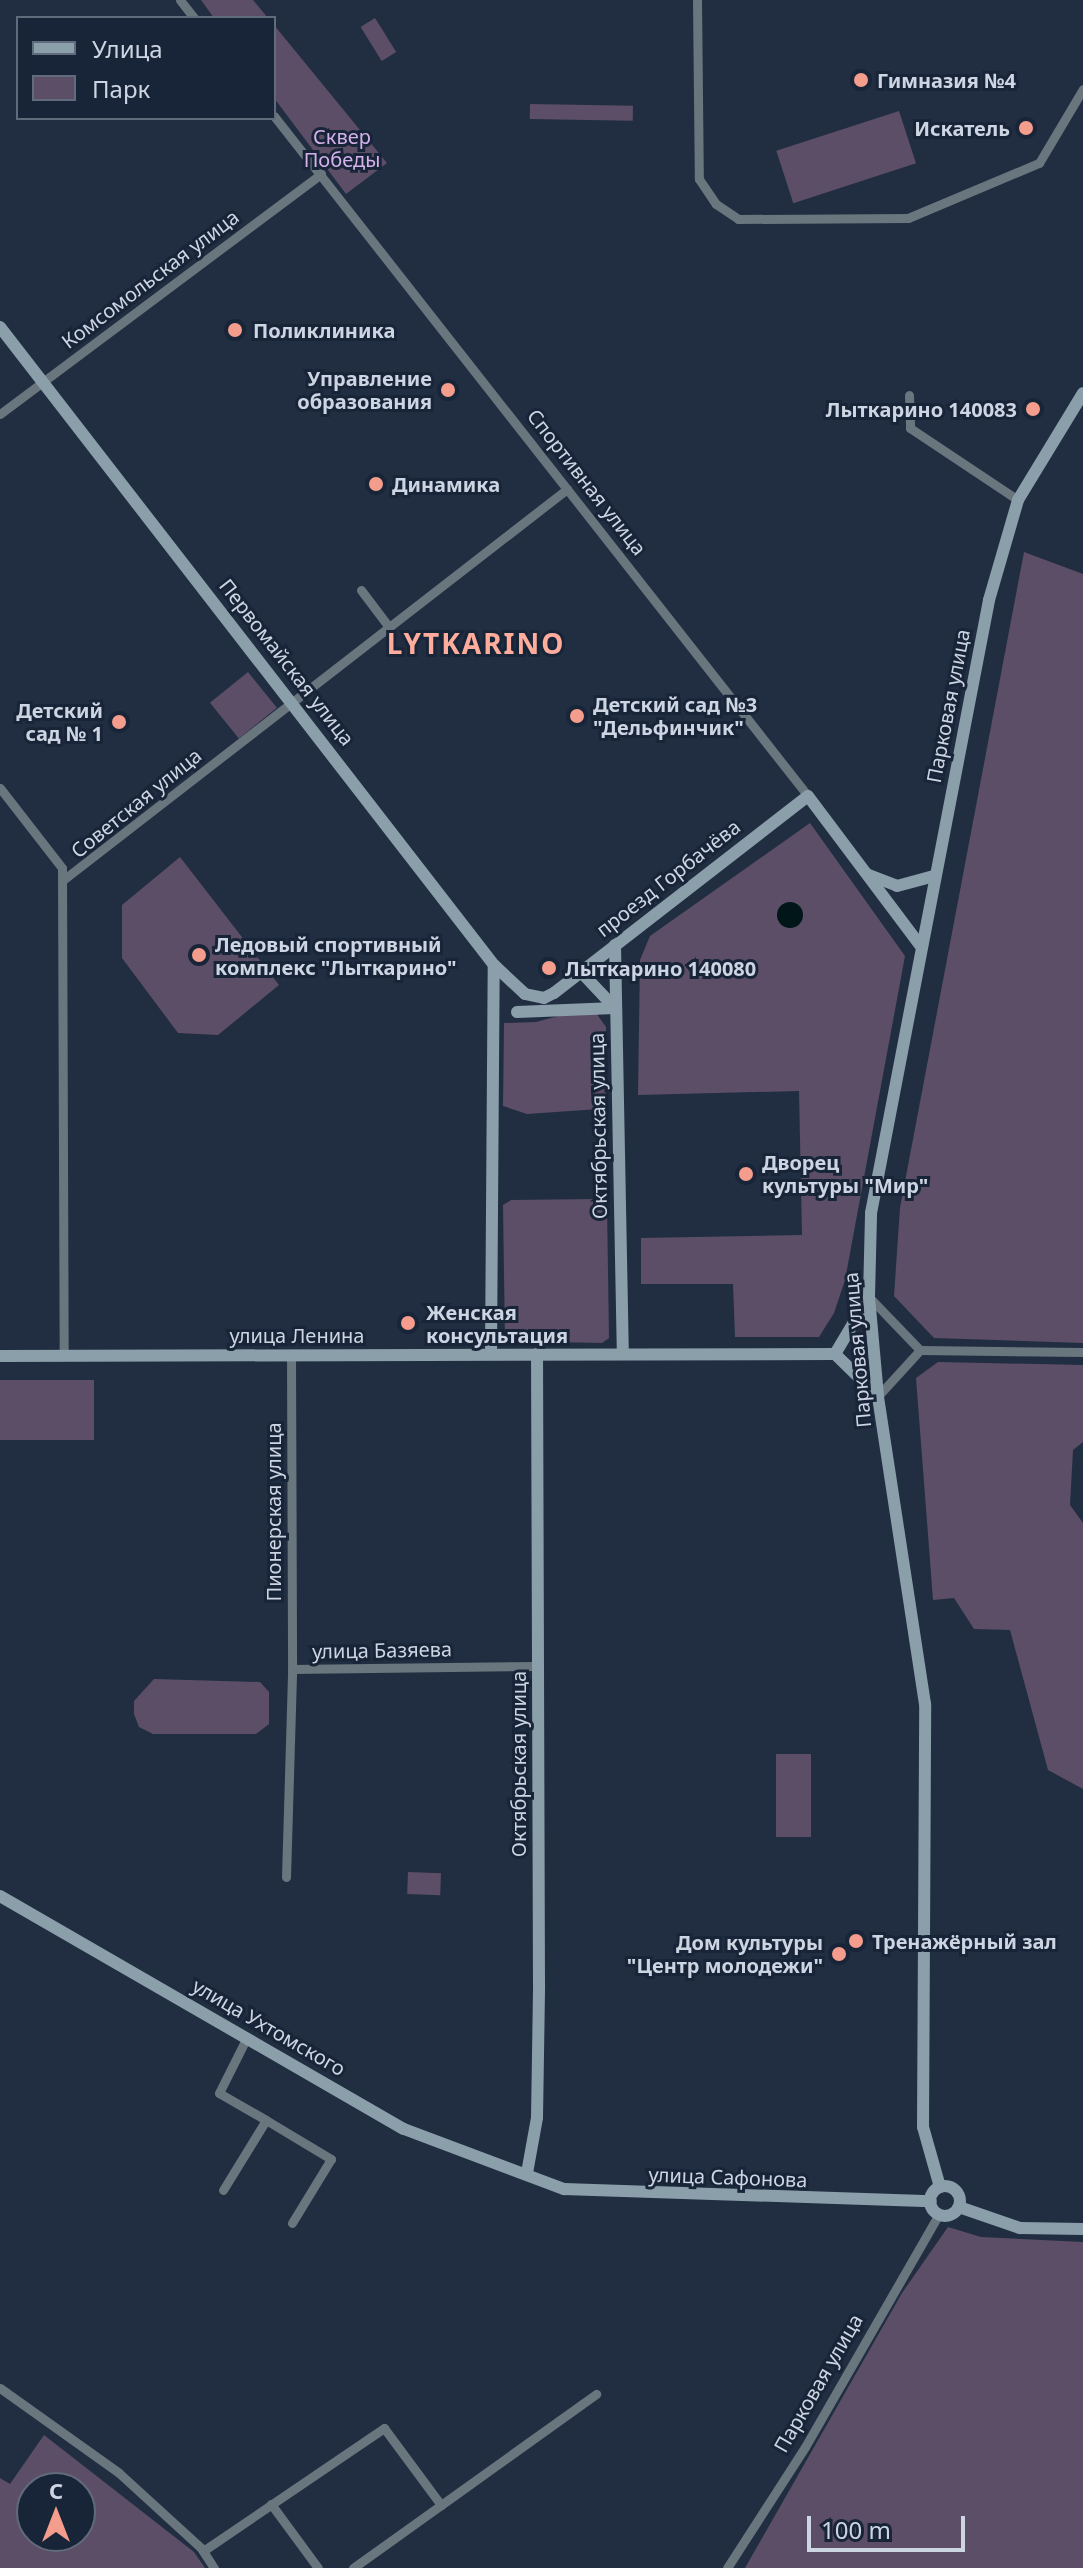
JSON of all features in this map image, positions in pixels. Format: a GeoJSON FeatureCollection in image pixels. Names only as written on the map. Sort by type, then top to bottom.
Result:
{"type":"FeatureCollection","features":[{"type":"Feature","properties":{"kind":"street"},"geometry":{"type":"LineString","coordinates":[[180,0],[192,16]]}},
{"type":"Feature","properties":{"kind":"street"},"geometry":{"type":"LineString","coordinates":[[697,0],[699,179],[716,204],[738,219],[908,218],[1039,163],[1083,89]]}},
{"type":"Feature","properties":{"kind":"street","name":"Спортивная улица"},"geometry":{"type":"LineString","coordinates":[[276,118],[808,796],[920,945]]}},
{"type":"Feature","properties":{"kind":"street","name":"Комсомольская улица"},"geometry":{"type":"LineString","coordinates":[[0,414],[321,174]]}},
{"type":"Feature","properties":{"kind":"street","name":"Первомайская улица"},"geometry":{"type":"LineString","coordinates":[[0,327],[494,965],[525,994],[549,996]]}},
{"type":"Feature","properties":{"kind":"street","name":"Парковая улица"},"geometry":{"type":"LineString","coordinates":[[940,2187],[923,2127],[925,1704],[878,1396],[869,1297],[874,1198],[920,945],[989,600],[1018,500],[1083,393]]}},
{"type":"Feature","properties":{"kind":"street"},"geometry":{"type":"LineString","coordinates":[[909,395],[910,428],[1018,500]]}},
{"type":"Feature","properties":{"kind":"street","name":"Советская улица"},"geometry":{"type":"LineString","coordinates":[[64,1355],[63,880],[567,489]]}},
{"type":"Feature","properties":{"kind":"street"},"geometry":{"type":"LineString","coordinates":[[361,590],[389,627]]}},
{"type":"Feature","properties":{"kind":"street"},"geometry":{"type":"LineString","coordinates":[[0,788],[60,861],[63,880]]}},
{"type":"Feature","properties":{"kind":"street","name":"проезд Горбачёва"},"geometry":{"type":"LineString","coordinates":[[494,1024],[549,996],[808,796]]}},
{"type":"Feature","properties":{"kind":"street"},"geometry":{"type":"LineString","coordinates":[[867,874],[897,886],[934,876]]}},
{"type":"Feature","properties":{"kind":"street","name":"Октябрьская улица"},"geometry":{"type":"LineString","coordinates":[[615,945],[623,1354]]}},
{"type":"Feature","properties":{"kind":"street"},"geometry":{"type":"LineString","coordinates":[[491,1354],[494,965]]}},
{"type":"Feature","properties":{"kind":"street"},"geometry":{"type":"LineString","coordinates":[[581,972],[615,1008]]}},
{"type":"Feature","properties":{"kind":"street"},"geometry":{"type":"LineString","coordinates":[[517,1012],[615,1008]]}},
{"type":"Feature","properties":{"kind":"street"},"geometry":{"type":"LineString","coordinates":[[920,1350],[878,1396],[835,1354],[869,1297],[920,1350],[1083,1352]]}},
{"type":"Feature","properties":{"kind":"street","name":"Октябрьская улица"},"geometry":{"type":"LineString","coordinates":[[527,2173],[537,2118],[537,1354]]}},
{"type":"Feature","properties":{"kind":"street","name":"улица Ленина"},"geometry":{"type":"LineString","coordinates":[[0,1356],[835,1354]]}},
{"type":"Feature","properties":{"kind":"street","name":"Пионерская улица"},"geometry":{"type":"LineString","coordinates":[[291,1355],[292,1669]]}},
{"type":"Feature","properties":{"kind":"street","name":"улица Базяева"},"geometry":{"type":"LineString","coordinates":[[286,1877],[292,1669],[538,1666]]}},
{"type":"Feature","properties":{"kind":"street","name":"улица Ухтомского"},"geometry":{"type":"LineString","coordinates":[[0,1896],[404,2129],[527,2173]]}},
{"type":"Feature","properties":{"kind":"street"},"geometry":{"type":"LineString","coordinates":[[247,2037],[219,2093],[331,2159],[292,2223]]}},
{"type":"Feature","properties":{"kind":"street"},"geometry":{"type":"LineString","coordinates":[[223,2190],[266,2120]]}},
{"type":"Feature","properties":{"kind":"street","name":"улица Сафонова"},"geometry":{"type":"LineString","coordinates":[[527,2173],[580,2193],[931,2201]]}},
{"type":"Feature","properties":{"kind":"street"},"geometry":{"type":"LineString","coordinates":[[940,2187],[956,2190],[959,2207],[952,2214],[939,2214],[931,2201],[940,2187]]}},
{"type":"Feature","properties":{"kind":"street"},"geometry":{"type":"LineString","coordinates":[[959,2207],[984,2220],[1020,2228],[1083,2229]]}},
{"type":"Feature","properties":{"kind":"street","name":"Парковая улица"},"geometry":{"type":"LineString","coordinates":[[727,2568],[805,2447],[939,2214]]}},
{"type":"Feature","properties":{"kind":"street"},"geometry":{"type":"LineString","coordinates":[[0,2388],[119,2473],[203,2551],[214,2568]]}},
{"type":"Feature","properties":{"kind":"street"},"geometry":{"type":"LineString","coordinates":[[353,2568],[596,2394]]}},
{"type":"Feature","properties":{"kind":"street"},"geometry":{"type":"LineString","coordinates":[[203,2551],[384,2428],[441,2505]]}},
{"type":"Feature","properties":{"kind":"street"},"geometry":{"type":"LineString","coordinates":[[271,2504],[318,2568]]}},
{"type":"Feature","properties":{"kind":"green space"},"geometry":{"type":"Polygon","coordinates":[[[201,0],[253,0],[266,16],[213,16],[201,0]]]}},
{"type":"Feature","properties":{"kind":"green space"},"geometry":{"type":"Polygon","coordinates":[[[375,18],[396,52],[382,61],[361,27],[375,18]]]}},
{"type":"Feature","properties":{"kind":"green space","name":"Сквер Победы"},"geometry":{"type":"Polygon","coordinates":[[[276,27],[387,163],[346,194],[276,101],[276,27]]]}},
{"type":"Feature","properties":{"kind":"green space"},"geometry":{"type":"Polygon","coordinates":[[[530,104],[633,106],[633,121],[530,119],[530,104]]]}},
{"type":"Feature","properties":{"kind":"green space"},"geometry":{"type":"Polygon","coordinates":[[[899,111],[916,163],[793,203],[776,151],[899,111]]]}},
{"type":"Feature","properties":{"kind":"green space"},"geometry":{"type":"Polygon","coordinates":[[[1024,552],[1083,574],[1083,1343],[934,1338],[894,1296],[900,1208],[1024,552]]]}},
{"type":"Feature","properties":{"kind":"green space"},"geometry":{"type":"Polygon","coordinates":[[[248,672],[277,708],[239,739],[210,703],[248,672]]]}},
{"type":"Feature","properties":{"kind":"green space"},"geometry":{"type":"Polygon","coordinates":[[[810,823],[905,956],[845,1280],[834,1313],[819,1337],[735,1337],[733,1284],[641,1284],[641,1238],[802,1235],[799,1091],[638,1095],[640,960],[650,936],[810,823]]]}},
{"type":"Feature","properties":{"kind":"green space"},"geometry":{"type":"Polygon","coordinates":[[[180,857],[279,985],[218,1035],[178,1033],[122,958],[122,905],[180,857]]]}},
{"type":"Feature","properties":{"kind":"green space"},"geometry":{"type":"Polygon","coordinates":[[[581,1010],[596,1013],[606,1027],[606,1096],[599,1109],[527,1114],[503,1106],[504,1023],[536,1022],[581,1010]]]}},
{"type":"Feature","properties":{"kind":"green space"},"geometry":{"type":"Polygon","coordinates":[[[598,1199],[607,1206],[609,1338],[602,1343],[505,1341],[503,1205],[511,1200],[598,1199]]]}},
{"type":"Feature","properties":{"kind":"green space"},"geometry":{"type":"Polygon","coordinates":[[[938,1362],[1083,1365],[1083,1442],[1073,1450],[1070,1505],[1083,1523],[1083,1789],[1048,1770],[1010,1630],[974,1629],[954,1598],[933,1600],[916,1378],[938,1362]]]}},
{"type":"Feature","properties":{"kind":"green space"},"geometry":{"type":"Polygon","coordinates":[[[0,1380],[94,1380],[94,1440],[0,1440],[0,1380]]]}},
{"type":"Feature","properties":{"kind":"green space"},"geometry":{"type":"Polygon","coordinates":[[[154,1679],[260,1682],[269,1692],[269,1724],[256,1734],[153,1734],[139,1727],[134,1714],[134,1701],[154,1679]]]}},
{"type":"Feature","properties":{"kind":"green space"},"geometry":{"type":"Polygon","coordinates":[[[776,1754],[811,1754],[811,1837],[776,1837],[776,1754]]]}},
{"type":"Feature","properties":{"kind":"green space"},"geometry":{"type":"Polygon","coordinates":[[[408,1872],[441,1873],[440,1895],[407,1894],[408,1872]]]}},
{"type":"Feature","properties":{"kind":"green space"},"geometry":{"type":"Polygon","coordinates":[[[948,2227],[981,2237],[1083,2242],[1083,2568],[745,2568],[902,2293],[948,2227]]]}},
{"type":"Feature","properties":{"kind":"green space"},"geometry":{"type":"Polygon","coordinates":[[[44,2435],[91,2472],[18,2472],[44,2435]]]}},
{"type":"Feature","properties":{"kind":"green space"},"geometry":{"type":"Polygon","coordinates":[[[16,2475],[16,2552],[96,2552],[96,2476],[194,2552],[205,2568],[0,2568],[0,2478],[10,2484],[16,2475]]]}},
{"type":"Feature","properties":{"kind":"shaded area"},"geometry":{"type":"Polygon","coordinates":[[[790,902],[799,906],[803,915],[799,924],[790,928],[781,924],[777,915],[781,906],[790,902]]]}},
{"type":"Feature","properties":{"kind":"place","name":"Гимназия №4"},"geometry":{"type":"Point","coordinates":[861,80]}},
{"type":"Feature","properties":{"kind":"place","name":"Искатель"},"geometry":{"type":"Point","coordinates":[1026,128]}},
{"type":"Feature","properties":{"kind":"place","name":"Поликлиника"},"geometry":{"type":"Point","coordinates":[235,330]}},
{"type":"Feature","properties":{"kind":"place","name":"Управление образования"},"geometry":{"type":"Point","coordinates":[448,390]}},
{"type":"Feature","properties":{"kind":"place","name":"Лыткарино 140083"},"geometry":{"type":"Point","coordinates":[1033,409]}},
{"type":"Feature","properties":{"kind":"place","name":"Динамика"},"geometry":{"type":"Point","coordinates":[376,484]}},
{"type":"Feature","properties":{"kind":"place","name":"Детский сад №3 \"Дельфинчик\""},"geometry":{"type":"Point","coordinates":[577,716]}},
{"type":"Feature","properties":{"kind":"place","name":"Детский сад № 1"},"geometry":{"type":"Point","coordinates":[119,722]}},
{"type":"Feature","properties":{"kind":"place","name":"Ледовый спортивный комплекс \"Лыткарино\""},"geometry":{"type":"Point","coordinates":[199,955]}},
{"type":"Feature","properties":{"kind":"place","name":"Лыткарино 140080"},"geometry":{"type":"Point","coordinates":[549,968]}},
{"type":"Feature","properties":{"kind":"place","name":"Дворец культуры \"Мир\""},"geometry":{"type":"Point","coordinates":[746,1174]}},
{"type":"Feature","properties":{"kind":"place","name":"Женская консультация"},"geometry":{"type":"Point","coordinates":[408,1323]}},
{"type":"Feature","properties":{"kind":"place","name":"Тренажёрный зал"},"geometry":{"type":"Point","coordinates":[856,1941]}},
{"type":"Feature","properties":{"kind":"place","name":"Дом культуры \"Центр молодежи\""},"geometry":{"type":"Point","coordinates":[839,1954]}},
{"type":"Feature","properties":{"kind":"district","name":"LYTKARINO"},"geometry":{"type":"Point","coordinates":[476,643]}}]}
